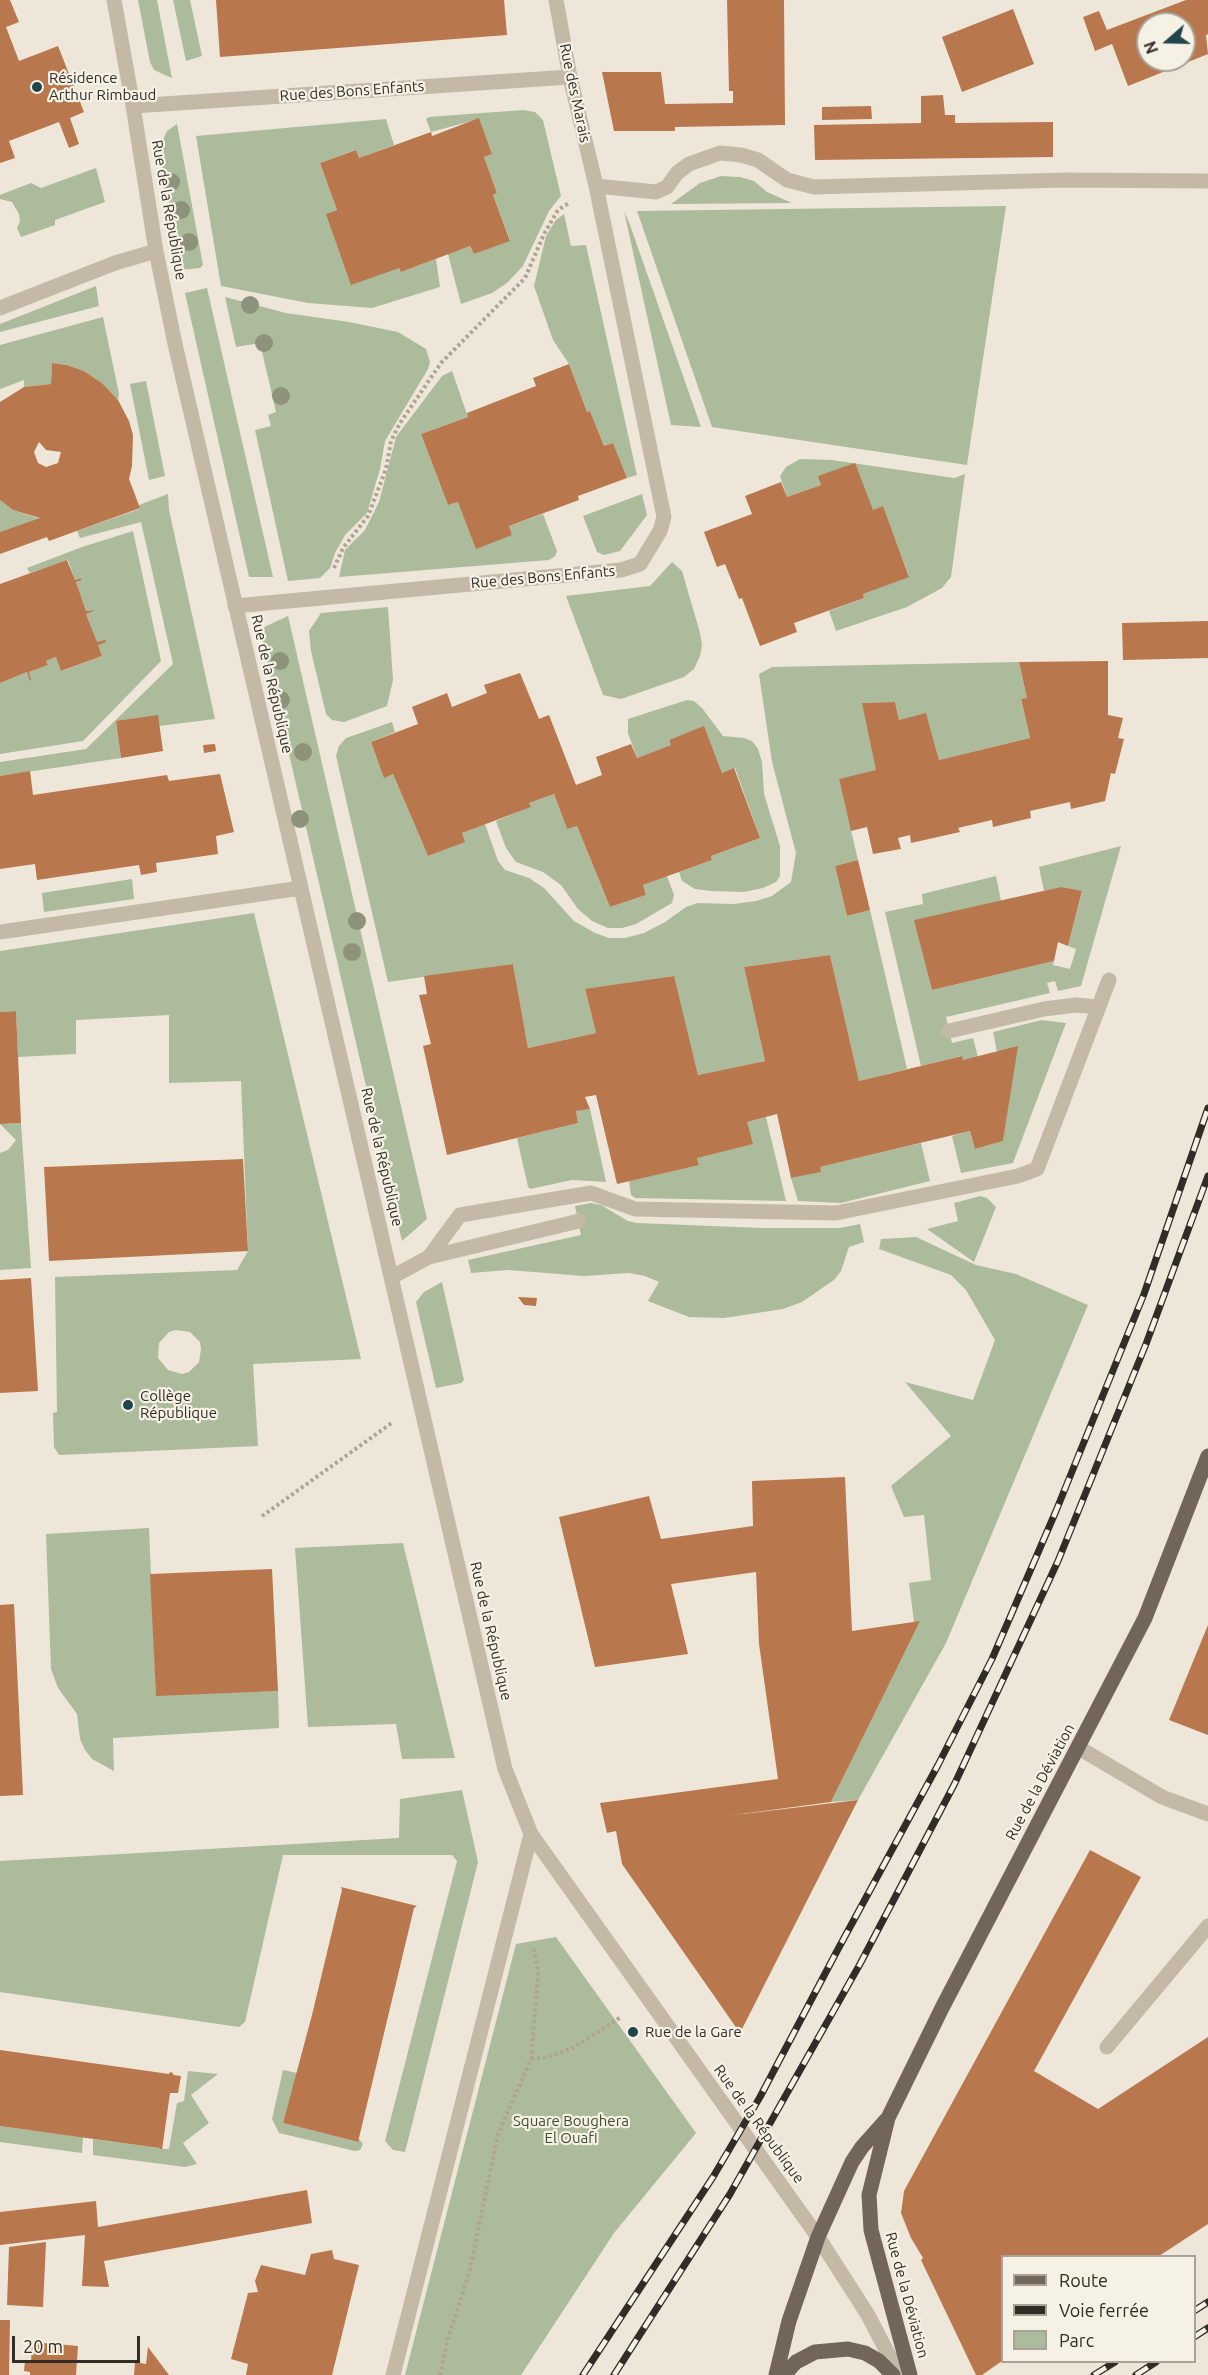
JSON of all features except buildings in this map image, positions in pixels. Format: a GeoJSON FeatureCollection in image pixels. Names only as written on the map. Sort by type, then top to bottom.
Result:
{"type":"FeatureCollection","features":[{"type":"Feature","properties":{"kind":"main road","name":"Rue de la Déviation"},"geometry":{"type":"LineString","coordinates":[[910,2375],[871,2230],[869,2195],[888,2118],[942,2008],[1145,1618],[1208,1456]]}},
{"type":"Feature","properties":{"kind":"main road","name":"Rue de la Déviation"},"geometry":{"type":"LineString","coordinates":[[818,2237],[852,2162],[888,2118]]}},
{"type":"Feature","properties":{"kind":"main road"},"geometry":{"type":"LineString","coordinates":[[776,2375],[789,2321],[818,2237]]}},
{"type":"Feature","properties":{"kind":"main road"},"geometry":{"type":"LineString","coordinates":[[784,2375],[796,2362],[815,2352],[848,2349],[865,2353],[879,2361],[893,2375]]}},
{"type":"Feature","properties":{"kind":"street","name":"Rue de la République"},"geometry":{"type":"LineString","coordinates":[[114,0],[134,106],[156,251],[175,344],[506,1769],[531,1834],[818,2237],[868,2315],[899,2375]]}},
{"type":"Feature","properties":{"kind":"street","name":"Rue des Marais"},"geometry":{"type":"LineString","coordinates":[[556,0],[570,77],[596,186]]}},
{"type":"Feature","properties":{"kind":"street","name":"Rue des Bons Enfants"},"geometry":{"type":"LineString","coordinates":[[134,106],[570,77]]}},
{"type":"Feature","properties":{"kind":"street"},"geometry":{"type":"LineString","coordinates":[[596,186],[656,192],[667,187],[677,173],[689,164],[720,153],[741,155],[758,160],[787,180],[814,187],[1064,180],[1208,181]]}},
{"type":"Feature","properties":{"kind":"street","name":"Rue des Bons Enfants"},"geometry":{"type":"LineString","coordinates":[[235,606],[621,570],[640,564],[660,531],[663,517],[596,186]]}},
{"type":"Feature","properties":{"kind":"street"},"geometry":{"type":"LineString","coordinates":[[0,308],[115,263],[156,251]]}},
{"type":"Feature","properties":{"kind":"street"},"geometry":{"type":"LineString","coordinates":[[0,932],[301,888]]}},
{"type":"Feature","properties":{"kind":"street"},"geometry":{"type":"LineString","coordinates":[[429,1257],[460,1215],[591,1193],[635,1209],[836,1213],[1018,1176],[1037,1169],[1109,980]]}},
{"type":"Feature","properties":{"kind":"street"},"geometry":{"type":"LineString","coordinates":[[949,1031],[1044,1009],[1076,1005],[1098,1007]]}},
{"type":"Feature","properties":{"kind":"street"},"geometry":{"type":"LineString","coordinates":[[392,1277],[429,1257],[579,1221]]}},
{"type":"Feature","properties":{"kind":"street"},"geometry":{"type":"LineString","coordinates":[[1078,1749],[1162,1797],[1208,1814]]}},
{"type":"Feature","properties":{"kind":"street"},"geometry":{"type":"LineString","coordinates":[[393,2375],[531,1834]]}},
{"type":"Feature","properties":{"kind":"street"},"geometry":{"type":"LineString","coordinates":[[1107,2047],[1208,1926]]}},
{"type":"Feature","properties":{"kind":"path"},"geometry":{"type":"LineString","coordinates":[[325,597],[343,548],[368,516],[386,469],[391,441],[400,423],[441,363],[525,278],[544,234],[558,210],[596,186]]}},
{"type":"Feature","properties":{"kind":"path"},"geometry":{"type":"LineString","coordinates":[[262,1516],[421,1402]]}},
{"type":"Feature","properties":{"kind":"path"},"geometry":{"type":"LineString","coordinates":[[440,2375],[448,2338],[469,2274],[498,2134],[531,2059],[538,1974],[533,1941]]}},
{"type":"Feature","properties":{"kind":"path"},"geometry":{"type":"LineString","coordinates":[[531,2059],[547,2057],[571,2049],[621,2017]]}},
{"type":"Feature","properties":{"kind":"green space"},"geometry":{"type":"Polygon","coordinates":[[[138,0],[157,0],[172,78],[154,70],[150,62],[138,0]]]}},
{"type":"Feature","properties":{"kind":"green space"},"geometry":{"type":"Polygon","coordinates":[[[173,0],[190,0],[202,56],[186,61],[173,0]]]}},
{"type":"Feature","properties":{"kind":"green space"},"geometry":{"type":"Polygon","coordinates":[[[523,110],[535,112],[543,120],[561,196],[549,211],[523,266],[507,283],[492,293],[461,304],[448,254],[470,246],[474,254],[510,240],[493,195],[497,193],[484,157],[492,154],[479,119],[431,132],[426,119],[523,110]]]}},
{"type":"Feature","properties":{"kind":"green space"},"geometry":{"type":"Polygon","coordinates":[[[386,119],[394,145],[359,158],[355,150],[320,163],[337,210],[326,214],[399,268],[401,272],[436,259],[440,287],[372,308],[308,303],[221,286],[196,136],[386,119]]]}},
{"type":"Feature","properties":{"kind":"green space"},"geometry":{"type":"Polygon","coordinates":[[[177,124],[203,265],[200,268],[181,270],[160,154],[167,131],[177,124]]]}},
{"type":"Feature","properties":{"kind":"green space"},"geometry":{"type":"Polygon","coordinates":[[[96,168],[105,202],[55,220],[55,225],[21,237],[17,228],[20,221],[19,214],[12,202],[0,199],[0,195],[31,183],[41,188],[96,168]]]}},
{"type":"Feature","properties":{"kind":"green space"},"geometry":{"type":"Polygon","coordinates":[[[721,176],[740,177],[754,181],[767,192],[792,203],[671,204],[700,183],[721,176]]]}},
{"type":"Feature","properties":{"kind":"green space"},"geometry":{"type":"Polygon","coordinates":[[[1006,206],[967,465],[712,427],[637,211],[1006,206]]]}},
{"type":"Feature","properties":{"kind":"green space"},"geometry":{"type":"Polygon","coordinates":[[[624,211],[630,225],[701,427],[671,425],[624,211]]]}},
{"type":"Feature","properties":{"kind":"green space"},"geometry":{"type":"Polygon","coordinates":[[[564,214],[571,246],[586,245],[637,475],[627,478],[613,443],[604,446],[590,411],[587,412],[569,364],[553,340],[534,286],[546,236],[556,220],[564,214]]]}},
{"type":"Feature","properties":{"kind":"green space"},"geometry":{"type":"Polygon","coordinates":[[[96,286],[99,306],[0,332],[0,324],[96,286]]]}},
{"type":"Feature","properties":{"kind":"green space"},"geometry":{"type":"Polygon","coordinates":[[[207,288],[273,577],[249,577],[185,293],[207,288]]]}},
{"type":"Feature","properties":{"kind":"green space"},"geometry":{"type":"Polygon","coordinates":[[[225,297],[286,313],[398,332],[426,349],[430,362],[428,369],[385,441],[380,469],[367,513],[345,535],[330,568],[320,578],[288,581],[255,430],[271,426],[268,415],[276,412],[260,343],[236,347],[225,297]]]}},
{"type":"Feature","properties":{"kind":"green space"},"geometry":{"type":"Polygon","coordinates":[[[103,317],[119,394],[118,400],[102,383],[84,371],[52,363],[51,384],[24,387],[24,380],[0,389],[0,345],[103,317]]]}},
{"type":"Feature","properties":{"kind":"green space"},"geometry":{"type":"Polygon","coordinates":[[[452,371],[468,417],[421,434],[448,505],[458,502],[512,535],[509,526],[543,514],[557,551],[555,556],[549,560],[339,577],[345,550],[365,530],[379,502],[396,437],[442,376],[452,371]]]}},
{"type":"Feature","properties":{"kind":"green space"},"geometry":{"type":"Polygon","coordinates":[[[146,381],[165,476],[149,480],[130,384],[146,381]]]}},
{"type":"Feature","properties":{"kind":"green space"},"geometry":{"type":"Polygon","coordinates":[[[800,459],[832,460],[954,478],[965,474],[951,577],[942,588],[907,607],[836,631],[829,611],[864,598],[863,594],[909,576],[883,507],[873,510],[821,485],[787,497],[780,476],[786,467],[800,459]]]}},
{"type":"Feature","properties":{"kind":"green space"},"geometry":{"type":"Polygon","coordinates":[[[168,494],[169,510],[215,719],[159,726],[116,721],[121,758],[0,776],[0,762],[86,749],[173,664],[141,522],[80,538],[77,531],[139,509],[139,505],[168,494]]]}},
{"type":"Feature","properties":{"kind":"green space"},"geometry":{"type":"Polygon","coordinates":[[[642,494],[647,515],[620,551],[604,555],[597,552],[583,516],[642,494]]]}},
{"type":"Feature","properties":{"kind":"green space"},"geometry":{"type":"Polygon","coordinates":[[[0,500],[13,510],[41,519],[0,532],[0,500]]]}},
{"type":"Feature","properties":{"kind":"green space"},"geometry":{"type":"Polygon","coordinates":[[[133,531],[161,661],[83,741],[0,754],[0,683],[27,672],[30,680],[29,672],[48,665],[46,661],[56,657],[62,671],[102,656],[86,614],[93,610],[86,611],[76,582],[82,578],[75,580],[68,560],[30,573],[27,568],[133,531]]]}},
{"type":"Feature","properties":{"kind":"green space"},"geometry":{"type":"Polygon","coordinates":[[[672,562],[682,571],[700,633],[702,645],[694,669],[684,677],[621,699],[603,695],[566,596],[650,586],[672,562]]]}},
{"type":"Feature","properties":{"kind":"green space"},"geometry":{"type":"Polygon","coordinates":[[[388,607],[393,680],[387,706],[344,722],[332,720],[326,714],[311,651],[309,631],[321,613],[388,607]]]}},
{"type":"Feature","properties":{"kind":"green space"},"geometry":{"type":"Polygon","coordinates":[[[288,616],[427,1219],[402,1241],[260,629],[288,616]]]}},
{"type":"Feature","properties":{"kind":"green space"},"geometry":{"type":"Polygon","coordinates":[[[1019,662],[1027,698],[1021,700],[1030,738],[939,760],[926,714],[899,720],[895,702],[862,703],[879,772],[839,779],[858,860],[835,866],[847,916],[870,910],[907,1069],[859,1081],[830,955],[744,967],[765,1061],[698,1075],[673,976],[585,990],[596,1033],[528,1048],[513,964],[388,982],[336,756],[339,746],[346,738],[392,722],[395,732],[371,742],[384,777],[393,774],[428,856],[464,842],[462,833],[485,824],[498,861],[505,870],[529,878],[544,888],[574,921],[595,933],[609,938],[625,938],[644,933],[686,907],[698,903],[734,904],[756,901],[772,896],[791,882],[796,853],[772,762],[759,674],[772,667],[1019,662]]]}},
{"type":"Feature","properties":{"kind":"green space"},"geometry":{"type":"Polygon","coordinates":[[[687,700],[694,701],[702,708],[723,736],[744,738],[752,741],[758,749],[762,762],[764,794],[780,846],[780,876],[776,882],[763,888],[744,892],[711,891],[695,889],[682,881],[679,872],[712,860],[711,856],[760,838],[735,768],[722,773],[704,727],[669,740],[671,745],[637,758],[628,733],[628,719],[687,700]]]}},
{"type":"Feature","properties":{"kind":"green space"},"geometry":{"type":"Polygon","coordinates":[[[554,794],[567,829],[577,826],[610,907],[646,895],[643,885],[667,876],[674,895],[672,903],[636,924],[622,928],[608,928],[592,921],[578,909],[561,885],[543,872],[516,862],[506,848],[496,821],[530,807],[529,803],[554,794]]]}},
{"type":"Feature","properties":{"kind":"green space"},"geometry":{"type":"Polygon","coordinates":[[[1121,846],[1081,986],[1058,991],[1055,981],[1047,983],[1050,993],[946,1017],[952,1043],[973,1038],[978,1057],[963,1060],[961,1056],[921,1066],[885,912],[923,904],[922,894],[996,876],[1001,901],[915,920],[932,990],[1054,961],[1053,965],[1070,969],[1076,949],[1068,946],[1082,892],[1061,887],[1044,891],[1039,867],[1121,846]]]}},
{"type":"Feature","properties":{"kind":"green space"},"geometry":{"type":"Polygon","coordinates":[[[132,879],[134,899],[44,912],[42,893],[132,879]]]}},
{"type":"Feature","properties":{"kind":"green space"},"geometry":{"type":"Polygon","coordinates":[[[254,913],[361,1359],[253,1364],[258,1446],[59,1455],[54,1447],[53,1413],[57,1412],[55,1277],[237,1270],[248,1251],[241,1081],[169,1083],[169,1015],[76,1020],[76,1054],[18,1057],[16,1011],[0,1012],[0,951],[254,913]],[[176,1330],[169,1332],[159,1343],[158,1358],[168,1370],[182,1374],[189,1372],[199,1362],[200,1342],[190,1332],[176,1330]]]}},
{"type":"Feature","properties":{"kind":"green space"},"geometry":{"type":"Polygon","coordinates":[[[1042,1020],[1066,1023],[1013,1163],[961,1173],[952,1136],[970,1131],[975,1149],[1003,1141],[1017,1047],[997,1052],[993,1032],[1042,1020]]]}},
{"type":"Feature","properties":{"kind":"green space"},"geometry":{"type":"Polygon","coordinates":[[[590,1109],[606,1182],[572,1180],[530,1189],[517,1138],[578,1123],[576,1111],[590,1109]]]}},
{"type":"Feature","properties":{"kind":"green space"},"geometry":{"type":"Polygon","coordinates":[[[766,1117],[786,1201],[635,1198],[631,1195],[629,1181],[699,1164],[697,1158],[747,1122],[766,1117]]]}},
{"type":"Feature","properties":{"kind":"green space"},"geometry":{"type":"Polygon","coordinates":[[[21,1123],[31,1268],[0,1270],[0,1153],[8,1150],[16,1140],[0,1124],[21,1123]]]}},
{"type":"Feature","properties":{"kind":"green space"},"geometry":{"type":"Polygon","coordinates":[[[921,1143],[930,1181],[841,1203],[798,1201],[791,1178],[820,1172],[820,1167],[921,1143]]]}},
{"type":"Feature","properties":{"kind":"green space"},"geometry":{"type":"Polygon","coordinates":[[[980,1196],[987,1198],[996,1207],[974,1262],[927,1229],[958,1221],[954,1203],[980,1196]]]}},
{"type":"Feature","properties":{"kind":"green space"},"geometry":{"type":"Polygon","coordinates":[[[591,1203],[601,1205],[628,1221],[637,1223],[762,1228],[840,1228],[860,1224],[864,1242],[849,1247],[841,1271],[834,1280],[802,1302],[783,1309],[724,1318],[689,1317],[648,1301],[659,1282],[629,1273],[584,1276],[508,1270],[471,1273],[468,1260],[581,1235],[575,1206],[591,1203]]]}},
{"type":"Feature","properties":{"kind":"green space"},"geometry":{"type":"Polygon","coordinates":[[[916,1237],[976,1265],[1016,1274],[1088,1305],[946,1643],[858,1800],[831,1802],[919,1622],[914,1622],[909,1583],[931,1580],[924,1515],[904,1517],[891,1486],[951,1436],[905,1382],[973,1400],[995,1340],[966,1290],[951,1275],[879,1249],[881,1239],[916,1237]]]}},
{"type":"Feature","properties":{"kind":"green space"},"geometry":{"type":"Polygon","coordinates":[[[442,1282],[464,1380],[461,1383],[436,1388],[416,1302],[424,1292],[442,1282]]]}},
{"type":"Feature","properties":{"kind":"green space"},"geometry":{"type":"Polygon","coordinates":[[[149,1528],[156,1695],[278,1691],[279,1728],[113,1738],[114,1771],[92,1759],[85,1750],[80,1739],[77,1714],[58,1688],[51,1669],[46,1534],[149,1528]]]}},
{"type":"Feature","properties":{"kind":"green space"},"geometry":{"type":"Polygon","coordinates":[[[403,1543],[455,1758],[402,1759],[396,1724],[308,1727],[295,1548],[403,1543]]]}},
{"type":"Feature","properties":{"kind":"green space"},"geometry":{"type":"Polygon","coordinates":[[[462,1790],[478,1862],[405,2152],[393,2150],[385,2141],[457,1861],[452,1855],[283,1855],[245,2022],[239,2027],[0,1992],[0,1861],[399,1838],[400,1799],[462,1790]]]}},
{"type":"Feature","properties":{"kind":"green space","name":"Square Boughera El Ouafi"},"geometry":{"type":"Polygon","coordinates":[[[556,1937],[696,2133],[614,2233],[521,2375],[405,2375],[516,1944],[556,1937]]]}},
{"type":"Feature","properties":{"kind":"green space"},"geometry":{"type":"Polygon","coordinates":[[[283,2070],[297,2073],[283,2123],[357,2142],[359,2139],[363,2144],[360,2150],[355,2151],[279,2133],[272,2119],[283,2070]]]}},
{"type":"Feature","properties":{"kind":"green space"},"geometry":{"type":"Polygon","coordinates":[[[188,2071],[218,2074],[191,2095],[209,2123],[183,2143],[197,2164],[185,2167],[93,2155],[93,2139],[161,2150],[169,2149],[177,2103],[184,2101],[188,2071]]]}},
{"type":"Feature","properties":{"kind":"green space"},"geometry":{"type":"Polygon","coordinates":[[[0,2126],[83,2137],[82,2153],[0,2142],[0,2126]]]}},
{"type":"Feature","properties":{"kind":"railway"},"geometry":{"type":"LineString","coordinates":[[583,2375],[713,2177],[760,2097],[938,1765],[992,1659],[1056,1511],[1144,1294],[1208,1108]]}},
{"type":"Feature","properties":{"kind":"railway"},"geometry":{"type":"LineString","coordinates":[[614,2375],[730,2194],[860,1964],[955,1783],[1058,1561],[1146,1344],[1208,1176]]}},
{"type":"Feature","properties":{"kind":"railway"},"geometry":{"type":"LineString","coordinates":[[1196,2310],[1208,2302]]}},
{"type":"Feature","properties":{"kind":"railway"},"geometry":{"type":"LineString","coordinates":[[1196,2336],[1208,2328]]}},
{"type":"Feature","properties":{"kind":"railway"},"geometry":{"type":"LineString","coordinates":[[1094,2375],[1113,2363]]}},
{"type":"Feature","properties":{"kind":"railway"},"geometry":{"type":"LineString","coordinates":[[1136,2375],[1154,2363]]}},
{"type":"Feature","properties":{"kind":"place","name":"Résidence Arthur Rimbaud"},"geometry":{"type":"Point","coordinates":[37,87]}},
{"type":"Feature","properties":{"kind":"place","name":"Collège République"},"geometry":{"type":"Point","coordinates":[128,1405]}},
{"type":"Feature","properties":{"kind":"place","name":"Rue de la Gare"},"geometry":{"type":"Point","coordinates":[633,2032]}}]}
